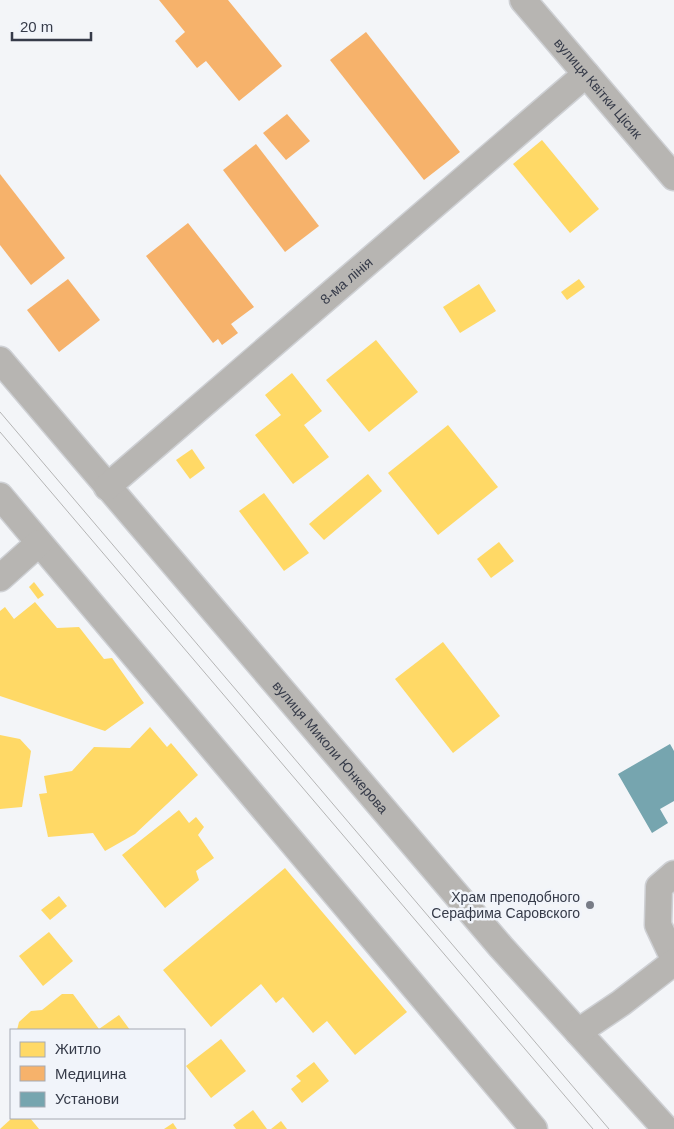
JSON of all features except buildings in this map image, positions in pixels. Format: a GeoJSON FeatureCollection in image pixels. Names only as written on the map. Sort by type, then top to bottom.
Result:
{"type":"FeatureCollection","features":[{"type":"Feature","properties":{"kind":"street","name":"вулиця Квітки Цісик"},"geometry":{"type":"LineString","coordinates":[[523,0],[674,177]]}},
{"type":"Feature","properties":{"kind":"street","name":"8-ма лінія"},"geometry":{"type":"LineString","coordinates":[[107,488],[586,74]]}},
{"type":"Feature","properties":{"kind":"street","name":"вулиця Миколи Юнкерова"},"geometry":{"type":"LineString","coordinates":[[0,360],[107,488],[494,940],[666,1129]]}},
{"type":"Feature","properties":{"kind":"street"},"geometry":{"type":"LineString","coordinates":[[0,496],[534,1129]]}},
{"type":"Feature","properties":{"kind":"street"},"geometry":{"type":"LineString","coordinates":[[0,578],[39,543]]}},
{"type":"Feature","properties":{"kind":"street"},"geometry":{"type":"LineString","coordinates":[[578,1032],[674,961],[658,925],[659,887],[674,874]]}},
{"type":"Feature","properties":{"kind":"tram line"},"geometry":{"type":"LineString","coordinates":[[0,412],[609,1129]]}},
{"type":"Feature","properties":{"kind":"tram line"},"geometry":{"type":"LineString","coordinates":[[0,432],[593,1129]]}},
{"type":"Feature","properties":{"kind":"place","name":"Храм преподобного Серафима Саровского"},"geometry":{"type":"Point","coordinates":[590,905]}}]}
